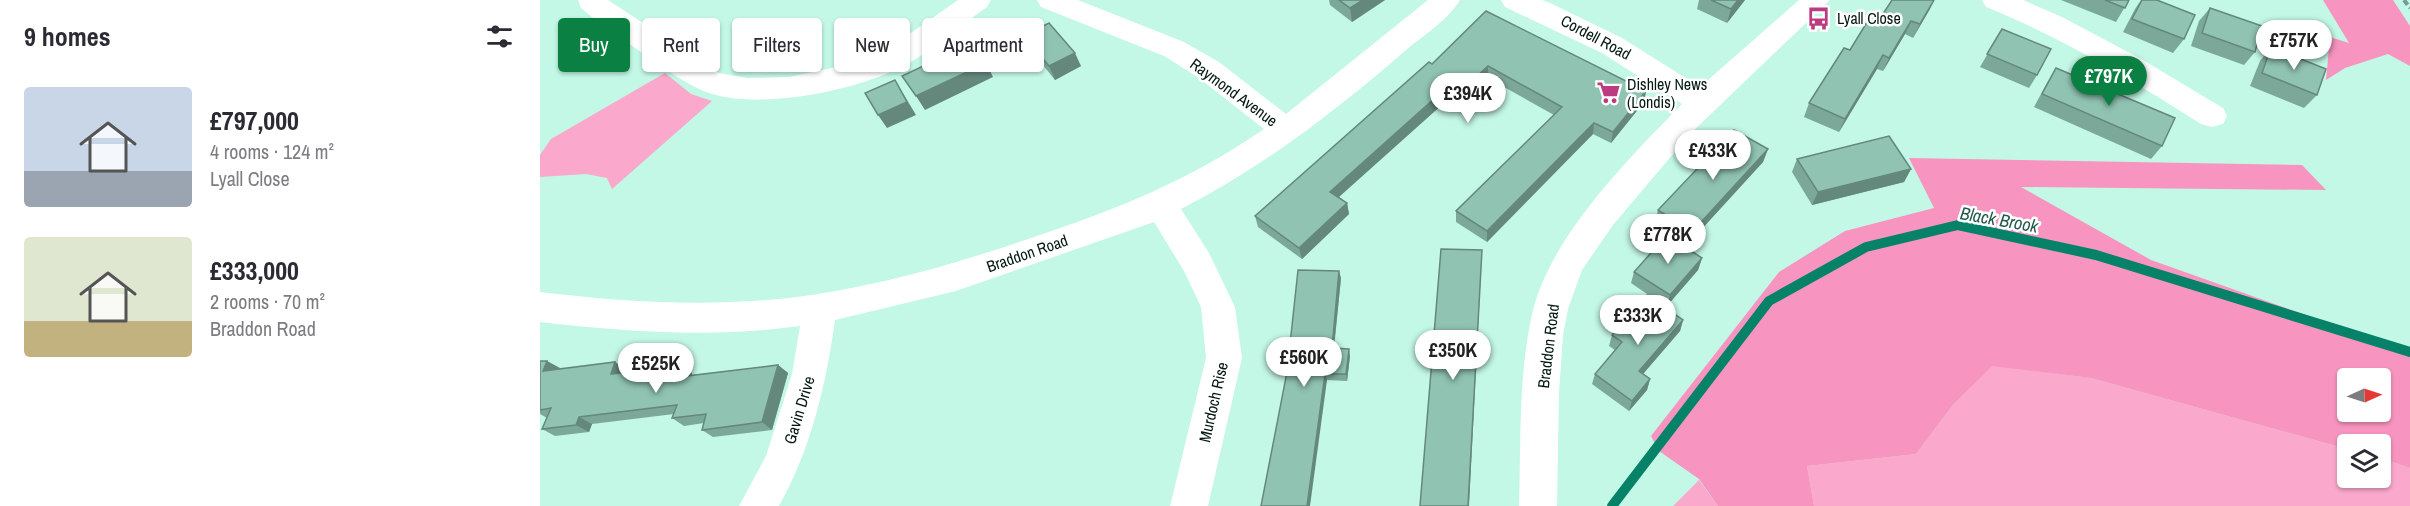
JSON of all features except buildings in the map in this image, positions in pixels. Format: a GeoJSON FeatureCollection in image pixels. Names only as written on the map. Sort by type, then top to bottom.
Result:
{"type":"FeatureCollection","features":[{"type":"Feature","properties":{"kind":"street"},"geometry":{"type":"LineString","coordinates":[[630,30],[711,82],[747,89],[789,88],[860,72],[895,58],[976,0]]}},
{"type":"Feature","properties":{"kind":"street","name":"Braddon Road"},"geometry":{"type":"LineString","coordinates":[[540,307],[654,317],[728,316],[820,308],[891,294],[952,278],[1067,240],[1160,204],[1219,172],[1361,74],[1446,0]]}},
{"type":"Feature","properties":{"kind":"street","name":"Cordell Road"},"geometry":{"type":"LineString","coordinates":[[1515,0],[1600,37],[1657,71],[1702,103]]}},
{"type":"Feature","properties":{"kind":"street","name":"Braddon Road"},"geometry":{"type":"LineString","coordinates":[[1538,506],[1544,359],[1549,316],[1558,285],[1590,230],[1652,155],[1702,103],[1816,0]]}},
{"type":"Feature","properties":{"kind":"street"},"geometry":{"type":"LineString","coordinates":[[1996,0],[2045,19],[2178,80],[2212,116]]}},
{"type":"Feature","properties":{"kind":"street"},"geometry":{"type":"LineString","coordinates":[[591,1],[612,18]]}},
{"type":"Feature","properties":{"kind":"street","name":"Raymond Avenue"},"geometry":{"type":"LineString","coordinates":[[1069,3],[1174,49],[1209,70],[1284,128]]}},
{"type":"Feature","properties":{"kind":"street","name":"Murdoch Rise"},"geometry":{"type":"LineString","coordinates":[[1160,204],[1197,263],[1218,307],[1224,358],[1189,506]]}},
{"type":"Feature","properties":{"kind":"street","name":"Gavin Drive"},"geometry":{"type":"LineString","coordinates":[[758,506],[783,463],[810,374],[820,308]]}},
{"type":"Feature","properties":{"kind":"path"},"geometry":{"type":"LineString","coordinates":[[2404,0],[2410,8]]}},
{"type":"Feature","properties":{"kind":"shaded area"},"geometry":{"type":"Polygon","coordinates":[[[2323,0],[2393,0],[2410,26],[2410,66],[2388,54],[2345,68],[2326,80],[2330,37],[2349,43],[2323,0]]]}},
{"type":"Feature","properties":{"kind":"shaded area"},"geometry":{"type":"Polygon","coordinates":[[[665,73],[691,94],[712,101],[612,189],[607,178],[586,174],[540,177],[540,155],[551,139],[665,73]]]}},
{"type":"Feature","properties":{"kind":"shaded area"},"geometry":{"type":"Polygon","coordinates":[[[1909,158],[2302,165],[2326,190],[2021,187],[2151,260],[2410,352],[2410,468],[2391,461],[2391,434],[2337,434],[2337,446],[2091,378],[1992,366],[1953,405],[1916,454],[1807,466],[1814,506],[1718,506],[1699,479],[1659,451],[1651,436],[1779,272],[1845,231],[1934,208],[1909,158]]]}},
{"type":"Feature","properties":{"kind":"shaded area"},"geometry":{"type":"Polygon","coordinates":[[[1992,365],[2091,378],[2337,446],[2337,488],[2391,488],[2391,461],[2410,468],[2410,506],[1814,506],[1807,466],[1916,454],[1953,405],[1992,365]]]}},
{"type":"Feature","properties":{"kind":"shaded area"},"geometry":{"type":"Polygon","coordinates":[[[1699,480],[1718,506],[1673,506],[1699,480]]]}},
{"type":"Feature","properties":{"kind":"waterway","name":"Black Brook"},"geometry":{"type":"LineString","coordinates":[[1612,506],[1769,301],[1866,247],[1958,225],[2096,255],[2410,352]]}},
{"type":"Feature","properties":{"kind":"place","name":"Lyall Close"},"geometry":{"type":"Point","coordinates":[1819,18]}},
{"type":"Feature","properties":{"kind":"place","name":"Dishley News (Londis)"},"geometry":{"type":"Point","coordinates":[1609,93]}}]}
